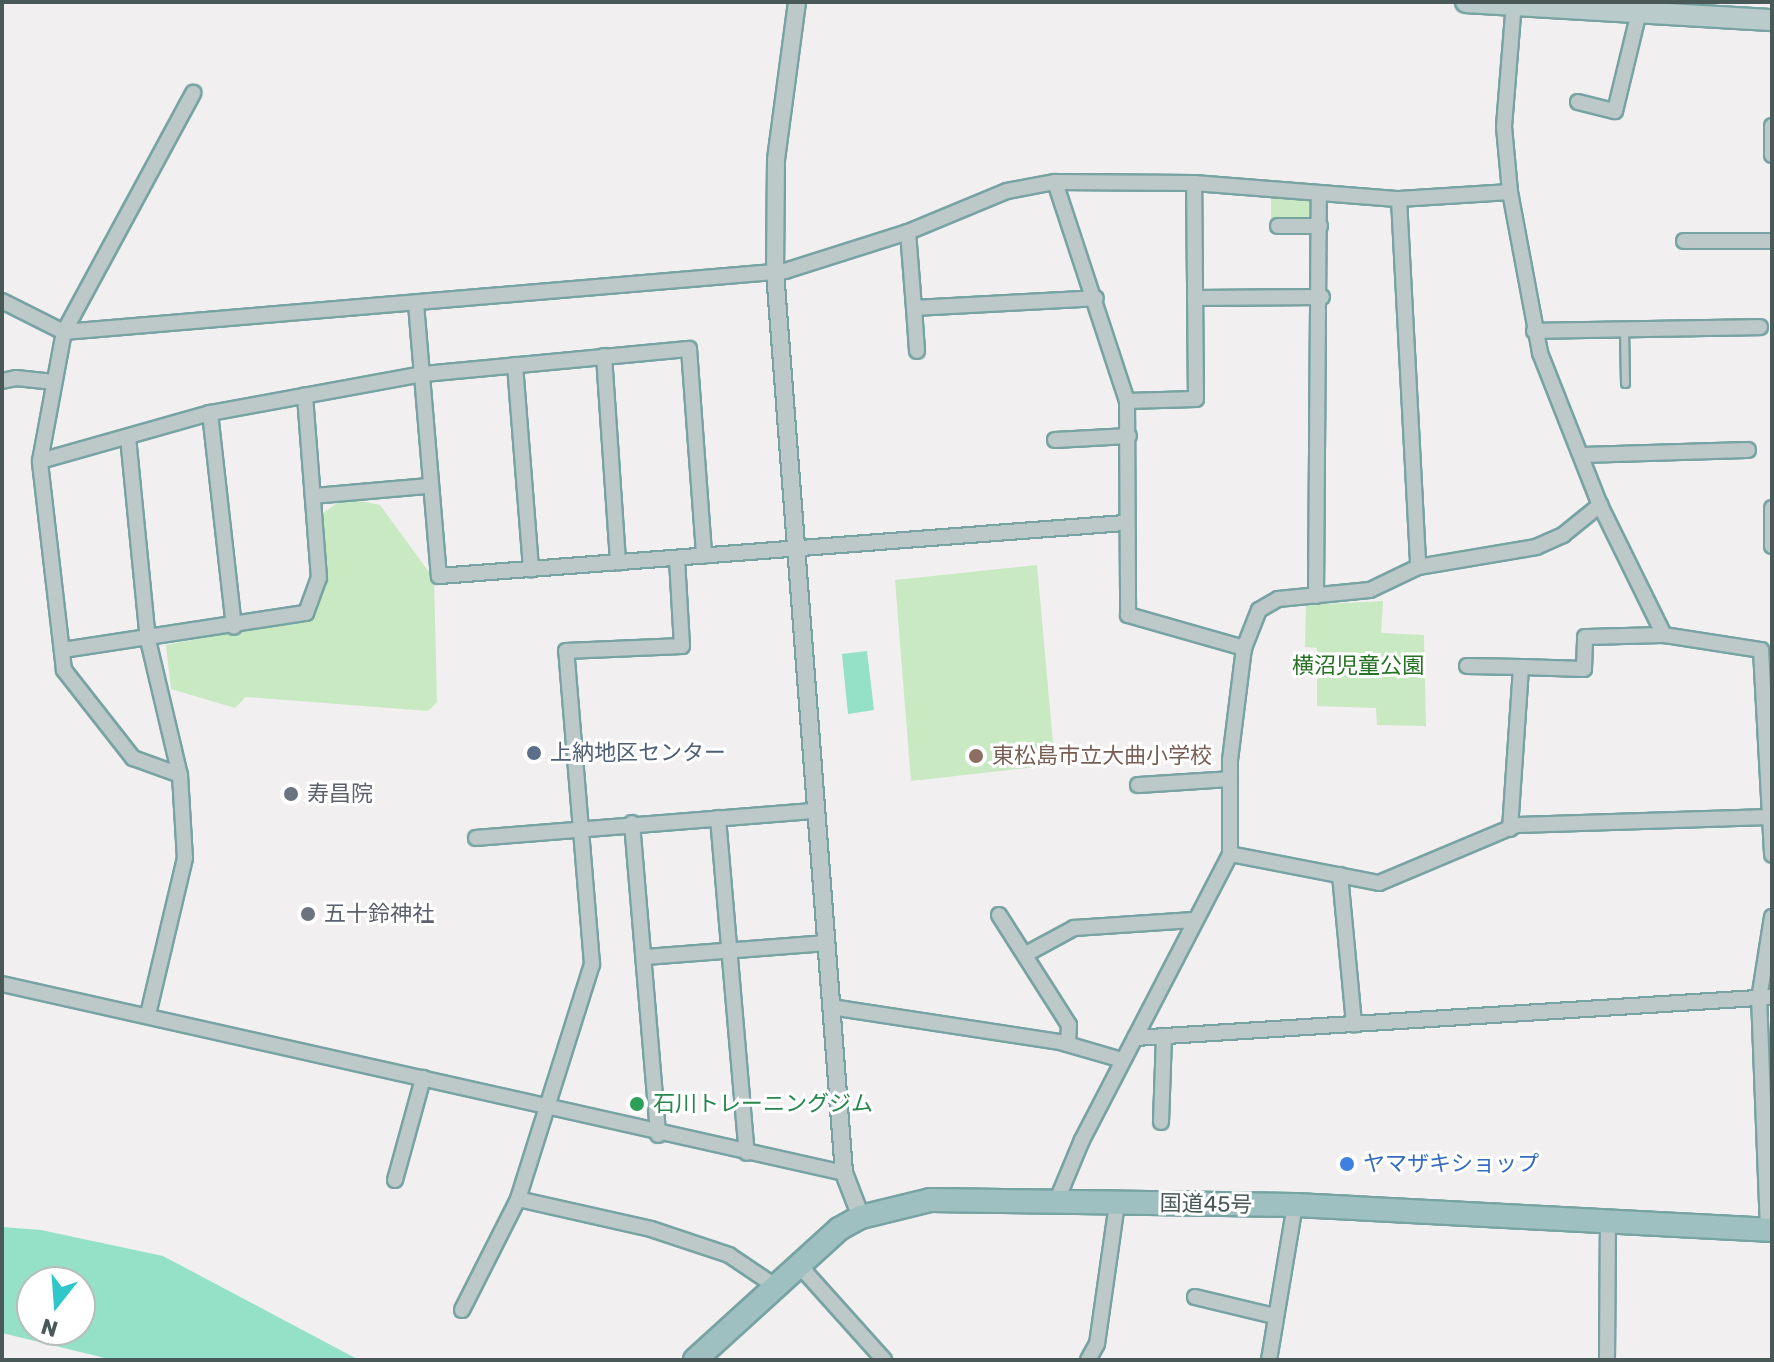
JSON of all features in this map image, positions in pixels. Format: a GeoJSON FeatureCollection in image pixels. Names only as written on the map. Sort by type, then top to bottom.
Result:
{"type":"FeatureCollection","features":[{"type":"Feature","properties":{"kind":"highway","name":"国道45号"},"geometry":{"type":"LineString","coordinates":[[695,1360],[798,1264],[861,1217],[930,1200],[1295,1205],[1770,1230]]}},
{"type":"Feature","properties":{"kind":"main road"},"geometry":{"type":"LineString","coordinates":[[1466,2],[1772,20]]}},
{"type":"Feature","properties":{"kind":"street"},"geometry":{"type":"LineString","coordinates":[[797,2],[776,160],[775,272],[844,1173],[861,1217]]}},
{"type":"Feature","properties":{"kind":"street"},"geometry":{"type":"LineString","coordinates":[[1514,4],[1504,127],[1510,192],[1534,331],[1554,397],[1600,505],[1664,635]]}},
{"type":"Feature","properties":{"kind":"street"},"geometry":{"type":"LineString","coordinates":[[1578,102],[1622,113],[1639,12]]}},
{"type":"Feature","properties":{"kind":"street"},"geometry":{"type":"LineString","coordinates":[[180,775],[133,758],[64,670],[40,461],[64,332],[193,93]]}},
{"type":"Feature","properties":{"kind":"street"},"geometry":{"type":"LineString","coordinates":[[1772,126],[1772,155]]}},
{"type":"Feature","properties":{"kind":"street"},"geometry":{"type":"LineString","coordinates":[[2,301],[64,332],[775,272],[908,232],[1007,191],[1055,182],[1194,183],[1399,199],[1510,192]]}},
{"type":"Feature","properties":{"kind":"street"},"geometry":{"type":"LineString","coordinates":[[1055,182],[1096,298],[1127,401],[1129,436],[1124,523],[1128,615],[1244,648]]}},
{"type":"Feature","properties":{"kind":"street"},"geometry":{"type":"LineString","coordinates":[[1127,401],[1196,399],[1194,183]]}},
{"type":"Feature","properties":{"kind":"street"},"geometry":{"type":"LineString","coordinates":[[1316,596],[1322,297],[1319,193]]}},
{"type":"Feature","properties":{"kind":"street"},"geometry":{"type":"LineString","coordinates":[[1399,199],[1418,567]]}},
{"type":"Feature","properties":{"kind":"street"},"geometry":{"type":"LineString","coordinates":[[1278,226],[1320,226]]}},
{"type":"Feature","properties":{"kind":"street"},"geometry":{"type":"LineString","coordinates":[[908,232],[917,351]]}},
{"type":"Feature","properties":{"kind":"street"},"geometry":{"type":"LineString","coordinates":[[1684,241],[1772,241]]}},
{"type":"Feature","properties":{"kind":"street"},"geometry":{"type":"LineString","coordinates":[[1195,298],[1322,297]]}},
{"type":"Feature","properties":{"kind":"street"},"geometry":{"type":"LineString","coordinates":[[914,308],[1096,298]]}},
{"type":"Feature","properties":{"kind":"street"},"geometry":{"type":"LineString","coordinates":[[416,304],[428,486],[439,576],[1124,523]]}},
{"type":"Feature","properties":{"kind":"street"},"geometry":{"type":"LineString","coordinates":[[1534,331],[1760,327]]}},
{"type":"Feature","properties":{"kind":"street"},"geometry":{"type":"LineString","coordinates":[[40,461],[210,413],[423,374],[689,349],[704,555]]}},
{"type":"Feature","properties":{"kind":"street"},"geometry":{"type":"LineString","coordinates":[[604,356],[618,563]]}},
{"type":"Feature","properties":{"kind":"street"},"geometry":{"type":"LineString","coordinates":[[515,365],[531,569]]}},
{"type":"Feature","properties":{"kind":"street"},"geometry":{"type":"LineString","coordinates":[[2,381],[16,378],[54,382]]}},
{"type":"Feature","properties":{"kind":"street"},"geometry":{"type":"LineString","coordinates":[[63,650],[234,627],[306,613],[319,578],[305,396]]}},
{"type":"Feature","properties":{"kind":"street"},"geometry":{"type":"LineString","coordinates":[[210,413],[234,627]]}},
{"type":"Feature","properties":{"kind":"street"},"geometry":{"type":"LineString","coordinates":[[1055,440],[1129,436]]}},
{"type":"Feature","properties":{"kind":"street"},"geometry":{"type":"LineString","coordinates":[[128,437],[148,640],[180,775],[185,858],[148,1014]]}},
{"type":"Feature","properties":{"kind":"street"},"geometry":{"type":"LineString","coordinates":[[1581,455],[1748,450]]}},
{"type":"Feature","properties":{"kind":"street"},"geometry":{"type":"LineString","coordinates":[[313,496],[428,486]]}},
{"type":"Feature","properties":{"kind":"street"},"geometry":{"type":"LineString","coordinates":[[1057,1200],[1122,1060],[1230,854],[1230,779],[1244,648],[1259,610],[1278,599],[1370,590],[1418,567],[1536,547],[1563,535],[1600,505]]}},
{"type":"Feature","properties":{"kind":"street"},"geometry":{"type":"LineString","coordinates":[[1772,508],[1772,546]]}},
{"type":"Feature","properties":{"kind":"street"},"geometry":{"type":"LineString","coordinates":[[462,1310],[518,1199],[550,1109],[592,964],[566,651],[682,646],[677,559]]}},
{"type":"Feature","properties":{"kind":"street"},"geometry":{"type":"LineString","coordinates":[[1467,666],[1584,669],[1585,637],[1664,635],[1766,649],[1772,855]]}},
{"type":"Feature","properties":{"kind":"street"},"geometry":{"type":"LineString","coordinates":[[1510,829],[1521,667]]}},
{"type":"Feature","properties":{"kind":"street"},"geometry":{"type":"LineString","coordinates":[[1138,785],[1230,779]]}},
{"type":"Feature","properties":{"kind":"street"},"geometry":{"type":"LineString","coordinates":[[476,838],[632,823],[815,811]]}},
{"type":"Feature","properties":{"kind":"street"},"geometry":{"type":"LineString","coordinates":[[1230,854],[1379,883],[1510,829],[1770,817]]}},
{"type":"Feature","properties":{"kind":"street"},"geometry":{"type":"LineString","coordinates":[[718,818],[747,1153]]}},
{"type":"Feature","properties":{"kind":"street"},"geometry":{"type":"LineString","coordinates":[[632,823],[646,957],[658,1135]]}},
{"type":"Feature","properties":{"kind":"street"},"geometry":{"type":"LineString","coordinates":[[1340,875],[1354,1024]]}},
{"type":"Feature","properties":{"kind":"street"},"geometry":{"type":"LineString","coordinates":[[999,915],[1069,1025],[1068,1044]]}},
{"type":"Feature","properties":{"kind":"street"},"geometry":{"type":"LineString","coordinates":[[1770,1230],[1766,998],[1772,917]]}},
{"type":"Feature","properties":{"kind":"street"},"geometry":{"type":"LineString","coordinates":[[1026,954],[1074,928],[1194,920]]}},
{"type":"Feature","properties":{"kind":"street"},"geometry":{"type":"LineString","coordinates":[[646,957],[826,943]]}},
{"type":"Feature","properties":{"kind":"street"},"geometry":{"type":"LineString","coordinates":[[2,984],[148,1014],[658,1135],[844,1173]]}},
{"type":"Feature","properties":{"kind":"street"},"geometry":{"type":"LineString","coordinates":[[1135,1038],[1766,998]]}},
{"type":"Feature","properties":{"kind":"street"},"geometry":{"type":"LineString","coordinates":[[831,1007],[1068,1044],[1122,1060]]}},
{"type":"Feature","properties":{"kind":"street"},"geometry":{"type":"LineString","coordinates":[[1161,1122],[1164,1036]]}},
{"type":"Feature","properties":{"kind":"street"},"geometry":{"type":"LineString","coordinates":[[395,1180],[423,1078]]}},
{"type":"Feature","properties":{"kind":"street"},"geometry":{"type":"LineString","coordinates":[[518,1199],[677,1237],[729,1255],[775,1286]]}},
{"type":"Feature","properties":{"kind":"street"},"geometry":{"type":"LineString","coordinates":[[1088,1360],[1097,1344],[1117,1203]]}},
{"type":"Feature","properties":{"kind":"street"},"geometry":{"type":"LineString","coordinates":[[1269,1360],[1295,1205]]}},
{"type":"Feature","properties":{"kind":"street"},"geometry":{"type":"LineString","coordinates":[[1607,1360],[1608,1220]]}},
{"type":"Feature","properties":{"kind":"street"},"geometry":{"type":"LineString","coordinates":[[798,1264],[875,1357]]}},
{"type":"Feature","properties":{"kind":"street"},"geometry":{"type":"LineString","coordinates":[[1195,1297],[1274,1316]]}},
{"type":"Feature","properties":{"kind":"lane"},"geometry":{"type":"LineString","coordinates":[[1624,330],[1625,383]]}},
{"type":"Feature","properties":{"kind":"green space"},"geometry":{"type":"Polygon","coordinates":[[[1271,193],[1305,196],[1312,203],[1312,217],[1271,221],[1271,193]]]}},
{"type":"Feature","properties":{"kind":"green space"},"geometry":{"type":"Polygon","coordinates":[[[344,498],[380,505],[434,579],[437,702],[428,711],[246,697],[235,708],[171,689],[166,645],[303,619],[324,579],[319,516],[344,498]]]}},
{"type":"Feature","properties":{"kind":"green space"},"geometry":{"type":"Polygon","coordinates":[[[1037,565],[1055,765],[911,781],[895,580],[1037,565]]]}},
{"type":"Feature","properties":{"kind":"green space","name":"横沼児童公園"},"geometry":{"type":"Polygon","coordinates":[[[1383,601],[1381,633],[1424,635],[1426,726],[1377,725],[1376,708],[1317,706],[1317,648],[1305,647],[1306,605],[1383,601]]]}},
{"type":"Feature","properties":{"kind":"shaded area"},"geometry":{"type":"Polygon","coordinates":[[[867,651],[874,710],[848,714],[842,654],[867,651]]]}},
{"type":"Feature","properties":{"kind":"shaded area"},"geometry":{"type":"Polygon","coordinates":[[[2,1227],[41,1230],[163,1256],[359,1360],[113,1360],[55,1346],[96,1346],[96,1266],[16,1266],[16,1336],[2,1333],[2,1227]]]}},
{"type":"Feature","properties":{"kind":"place","name":"上納地区センター"},"geometry":{"type":"Point","coordinates":[534,753]}},
{"type":"Feature","properties":{"kind":"place","name":"東松島市立大曲小学校"},"geometry":{"type":"Point","coordinates":[976,756]}},
{"type":"Feature","properties":{"kind":"place","name":"寿昌院"},"geometry":{"type":"Point","coordinates":[291,794]}},
{"type":"Feature","properties":{"kind":"place","name":"五十鈴神社"},"geometry":{"type":"Point","coordinates":[308,914]}},
{"type":"Feature","properties":{"kind":"place","name":"石川トレーニングジム"},"geometry":{"type":"Point","coordinates":[637,1104]}},
{"type":"Feature","properties":{"kind":"place","name":"ヤマザキショップ"},"geometry":{"type":"Point","coordinates":[1347,1164]}}]}
